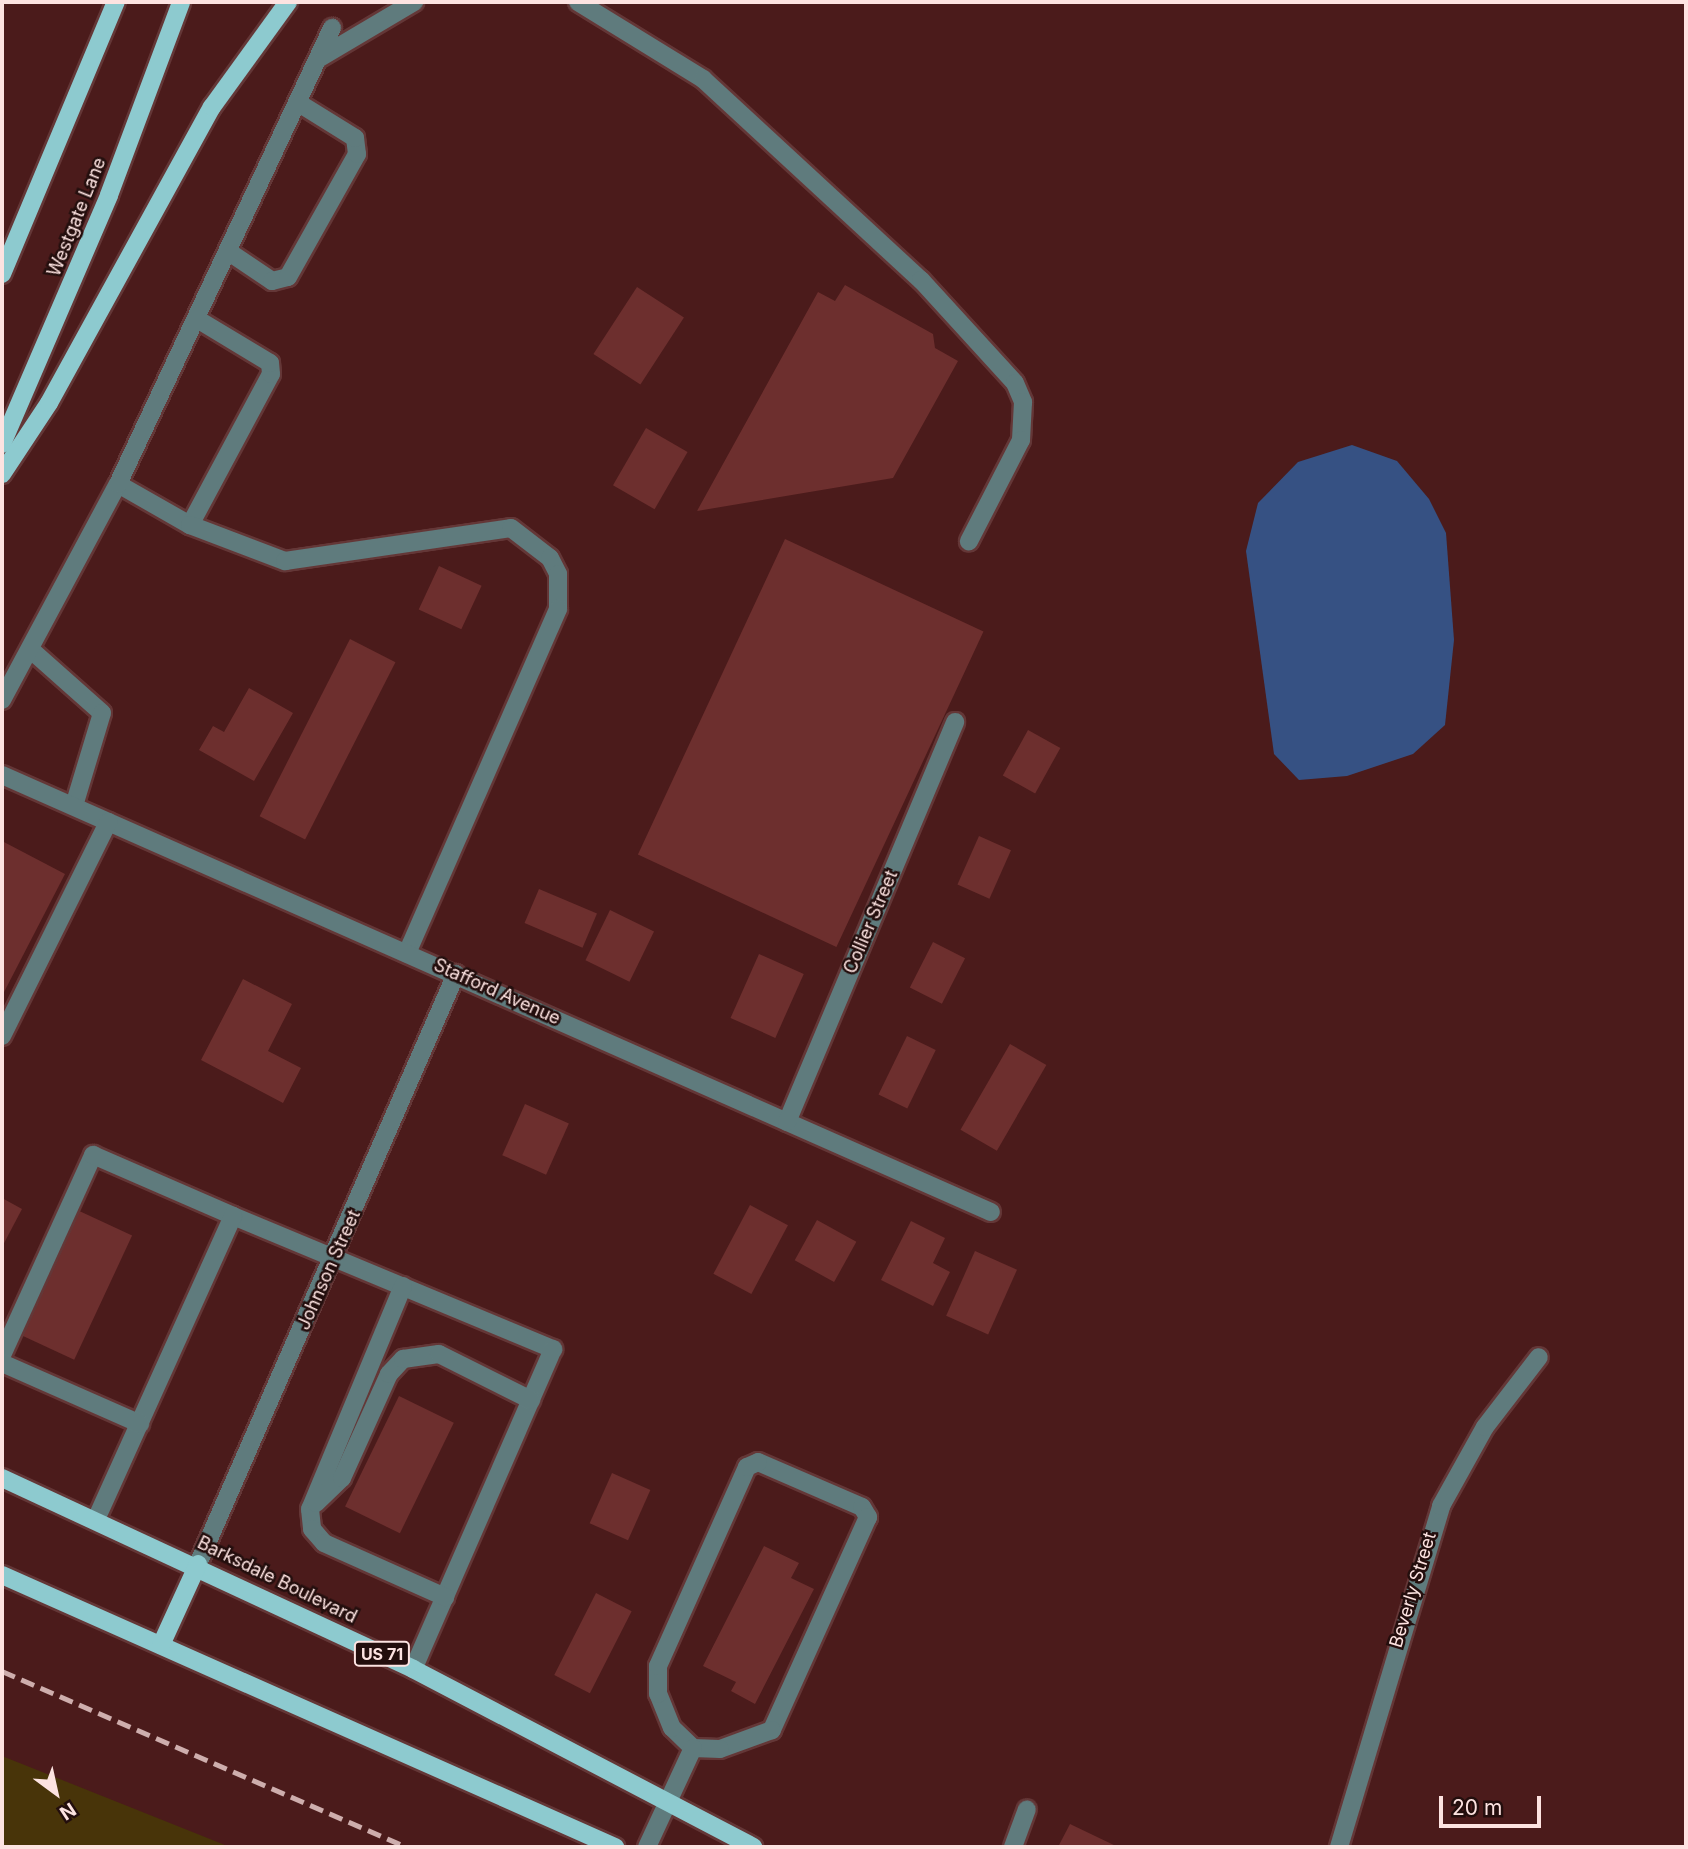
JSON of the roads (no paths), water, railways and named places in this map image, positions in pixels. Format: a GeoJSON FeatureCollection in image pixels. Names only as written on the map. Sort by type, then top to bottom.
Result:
{"type":"FeatureCollection","features":[{"type":"Feature","properties":{"kind":"main road"},"geometry":{"type":"LineString","coordinates":[[2,274],[116,2]]}},
{"type":"Feature","properties":{"kind":"main road","name":"Westgate Lane"},"geometry":{"type":"LineString","coordinates":[[2,444],[109,195],[181,2]]}},
{"type":"Feature","properties":{"kind":"main road"},"geometry":{"type":"LineString","coordinates":[[2,474],[49,403],[212,107],[288,2]]}},
{"type":"Feature","properties":{"kind":"main road","name":"Barksdale Boulevard"},"geometry":{"type":"LineString","coordinates":[[2,1478],[198,1564],[414,1669],[753,1847]]}},
{"type":"Feature","properties":{"kind":"main road"},"geometry":{"type":"LineString","coordinates":[[161,1645],[198,1564]]}},
{"type":"Feature","properties":{"kind":"main road"},"geometry":{"type":"LineString","coordinates":[[2,1575],[615,1847]]}},
{"type":"Feature","properties":{"kind":"street"},"geometry":{"type":"LineString","coordinates":[[317,60],[414,2]]}},
{"type":"Feature","properties":{"kind":"street"},"geometry":{"type":"LineString","coordinates":[[578,2],[703,79],[921,280],[1015,383],[1023,402],[1021,440],[970,541]]}},
{"type":"Feature","properties":{"kind":"street"},"geometry":{"type":"LineString","coordinates":[[2,700],[118,484],[332,28]]}},
{"type":"Feature","properties":{"kind":"street"},"geometry":{"type":"LineString","coordinates":[[229,252],[272,281],[288,277],[357,155],[355,138],[297,102]]}},
{"type":"Feature","properties":{"kind":"street"},"geometry":{"type":"LineString","coordinates":[[190,525],[272,368],[197,319]]}},
{"type":"Feature","properties":{"kind":"street"},"geometry":{"type":"LineString","coordinates":[[118,484],[190,525],[285,561],[511,528],[550,558],[558,574],[558,609],[407,953]]}},
{"type":"Feature","properties":{"kind":"street"},"geometry":{"type":"LineString","coordinates":[[30,649],[102,713],[74,806]]}},
{"type":"Feature","properties":{"kind":"street","name":"Collier Street"},"geometry":{"type":"LineString","coordinates":[[787,1122],[955,722]]}},
{"type":"Feature","properties":{"kind":"street","name":"Stafford Avenue"},"geometry":{"type":"LineString","coordinates":[[2,775],[991,1212]]}},
{"type":"Feature","properties":{"kind":"street"},"geometry":{"type":"LineString","coordinates":[[2,1036],[108,822]]}},
{"type":"Feature","properties":{"kind":"street","name":"Johnson Street"},"geometry":{"type":"LineString","coordinates":[[198,1564],[335,1259],[456,974]]}},
{"type":"Feature","properties":{"kind":"street"},"geometry":{"type":"LineString","coordinates":[[2,1355],[93,1155],[553,1349],[414,1669]]}},
{"type":"Feature","properties":{"kind":"street"},"geometry":{"type":"LineString","coordinates":[[96,1520],[233,1216]]}},
{"type":"Feature","properties":{"kind":"street"},"geometry":{"type":"LineString","coordinates":[[402,1286],[310,1508],[312,1529],[324,1543],[445,1597]]}},
{"type":"Feature","properties":{"kind":"street"},"geometry":{"type":"LineString","coordinates":[[310,1508],[342,1478],[389,1374],[403,1359],[439,1354],[531,1400]]}},
{"type":"Feature","properties":{"kind":"street","name":"Beverly Street"},"geometry":{"type":"LineString","coordinates":[[1342,1846],[1441,1506],[1485,1427],[1539,1357]]}},
{"type":"Feature","properties":{"kind":"street"},"geometry":{"type":"LineString","coordinates":[[2,1363],[140,1424]]}},
{"type":"Feature","properties":{"kind":"street"},"geometry":{"type":"LineString","coordinates":[[758,1462],[862,1507],[865,1528],[772,1730],[720,1749],[693,1748],[672,1728],[658,1694],[658,1666],[747,1466],[758,1462]]}},
{"type":"Feature","properties":{"kind":"street"},"geometry":{"type":"LineString","coordinates":[[647,1847],[693,1748]]}},
{"type":"Feature","properties":{"kind":"street"},"geometry":{"type":"LineString","coordinates":[[1013,1847],[1027,1809]]}},
{"type":"Feature","properties":{"kind":"water"},"geometry":{"type":"Polygon","coordinates":[[[1352,445],[1397,461],[1429,499],[1446,533],[1454,640],[1445,725],[1413,754],[1347,776],[1299,780],[1274,754],[1246,551],[1258,503],[1298,462],[1352,445]]]}},
{"type":"Feature","properties":{"kind":"railway"},"geometry":{"type":"LineString","coordinates":[[2,1671],[406,1847]]}}]}
